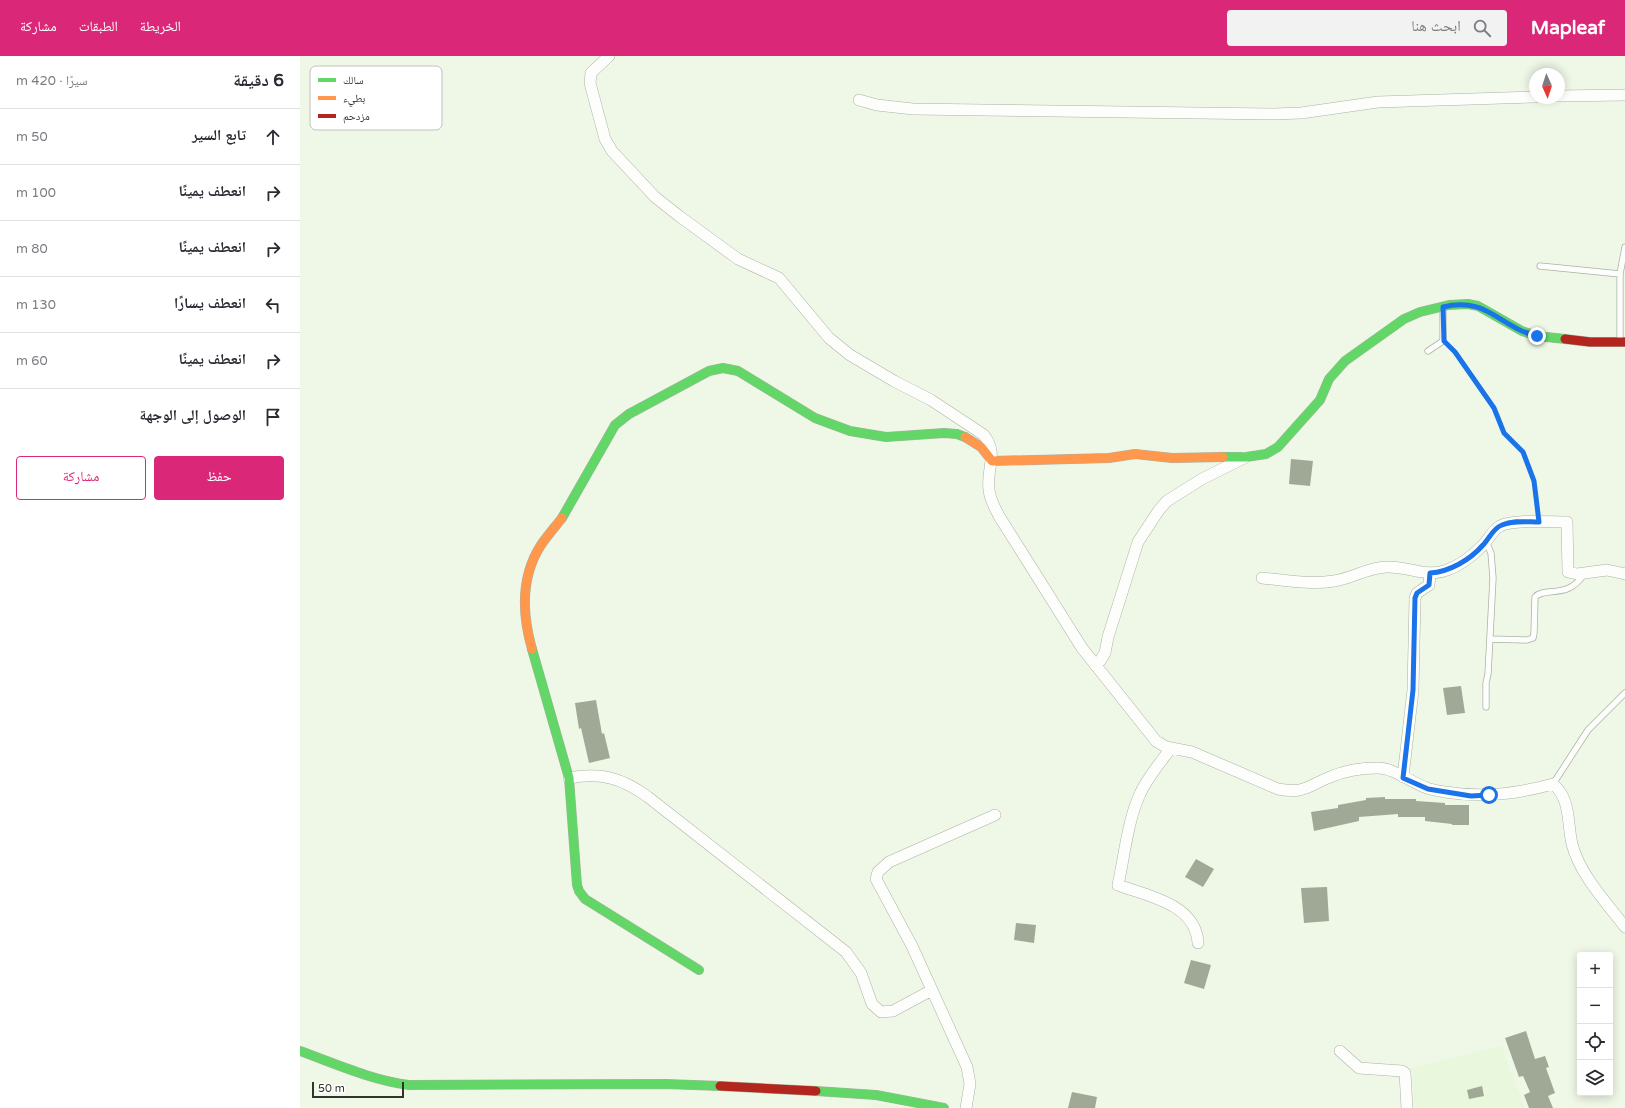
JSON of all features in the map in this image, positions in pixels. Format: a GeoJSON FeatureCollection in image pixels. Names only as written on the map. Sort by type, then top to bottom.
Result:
{"type":"FeatureCollection","features":[{"type":"Feature","properties":{"kind":"street"},"geometry":{"type":"LineString","coordinates":[[609,56],[591,73],[590,83],[605,139],[612,151],[649,191],[678,216],[738,259],[779,278],[829,338],[850,355],[894,381],[931,400],[984,435],[992,450],[992,461],[989,477],[989,489],[992,503],[1082,648],[1156,742],[1171,748],[1192,752],[1278,789],[1290,791],[1301,791],[1332,776],[1369,768],[1380,768],[1392,772],[1428,789],[1471,796],[1507,793],[1552,784],[1564,797],[1568,811],[1572,844],[1577,858],[1590,881],[1625,927]]}},
{"type":"Feature","properties":{"kind":"street"},"geometry":{"type":"LineString","coordinates":[[1565,96],[1625,95]]}},
{"type":"Feature","properties":{"kind":"street"},"geometry":{"type":"LineString","coordinates":[[859,100],[877,105],[913,110],[1274,114],[1301,113],[1378,102],[1529,97]]}},
{"type":"Feature","properties":{"kind":"street"},"geometry":{"type":"LineString","coordinates":[[992,461],[1108,458],[1135,454],[1172,458],[1246,457],[1266,454],[1278,447],[1317,404],[1329,379],[1345,361],[1404,319],[1443,307],[1468,304],[1478,306],[1522,331],[1537,336],[1590,342],[1622,342]]}},
{"type":"Feature","properties":{"kind":"street"},"geometry":{"type":"LineString","coordinates":[[699,970],[590,903],[582,895],[577,885],[569,778],[529,644],[525,619],[524,596],[531,566],[539,549],[562,518],[610,431],[623,418],[708,371],[723,368],[738,371],[829,425],[877,437],[897,437],[940,432],[957,434],[979,444],[992,461]]}},
{"type":"Feature","properties":{"kind":"street"},"geometry":{"type":"LineString","coordinates":[[1095,665],[1100,661],[1105,653],[1108,636],[1138,542],[1159,510],[1167,501],[1202,479],[1246,457]]}},
{"type":"Feature","properties":{"kind":"street"},"geometry":{"type":"LineString","coordinates":[[1262,578],[1318,582],[1332,581],[1374,569],[1390,567],[1430,573],[1439,572],[1452,568],[1483,546],[1501,525],[1512,522],[1566,522],[1568,572],[1584,574],[1607,570],[1625,574]]}},
{"type":"Feature","properties":{"kind":"street"},"geometry":{"type":"LineString","coordinates":[[1403,778],[1413,690],[1415,598],[1417,593],[1429,585],[1430,573]]}},
{"type":"Feature","properties":{"kind":"street"},"geometry":{"type":"LineString","coordinates":[[1171,748],[1147,781],[1139,796],[1133,815],[1118,885],[1160,900],[1181,911],[1196,929],[1198,943]]}},
{"type":"Feature","properties":{"kind":"street"},"geometry":{"type":"LineString","coordinates":[[569,778],[591,775],[610,777],[629,784],[648,797],[846,952],[854,961],[861,973],[872,1004],[881,1012],[893,1011],[932,990]]}},
{"type":"Feature","properties":{"kind":"street"},"geometry":{"type":"LineString","coordinates":[[966,1108],[970,1084],[967,1067],[912,946],[876,879],[878,872],[889,862],[995,815]]}},
{"type":"Feature","properties":{"kind":"street"},"geometry":{"type":"LineString","coordinates":[[300,1051],[380,1080],[409,1085],[666,1084],[876,1095],[944,1108]]}},
{"type":"Feature","properties":{"kind":"street"},"geometry":{"type":"LineString","coordinates":[[1340,1051],[1359,1068],[1364,1070],[1402,1071],[1405,1074],[1407,1108]]}},
{"type":"Feature","properties":{"kind":"lane"},"geometry":{"type":"LineString","coordinates":[[1622,342],[1620,274],[1625,247]]}},
{"type":"Feature","properties":{"kind":"lane"},"geometry":{"type":"LineString","coordinates":[[1540,266],[1620,274]]}},
{"type":"Feature","properties":{"kind":"lane"},"geometry":{"type":"LineString","coordinates":[[1428,351],[1444,341],[1443,307]]}},
{"type":"Feature","properties":{"kind":"lane"},"geometry":{"type":"LineString","coordinates":[[1486,542],[1491,553],[1493,578],[1486,683],[1486,707]]}},
{"type":"Feature","properties":{"kind":"lane"},"geometry":{"type":"LineString","coordinates":[[1490,639],[1527,640],[1533,638],[1535,597],[1542,592],[1558,592],[1568,589],[1584,574]]}},
{"type":"Feature","properties":{"kind":"lane"},"geometry":{"type":"LineString","coordinates":[[1552,784],[1588,730],[1625,693]]}},
{"type":"Feature","properties":{"kind":"path"},"geometry":{"type":"LineString","coordinates":[[1444,341],[1455,352],[1494,408],[1504,433],[1523,452],[1534,481],[1539,522]]}},
{"type":"Feature","properties":{"kind":"shaded area"},"geometry":{"type":"Polygon","coordinates":[[[1501,1045],[1525,1108],[1414,1108],[1412,1068],[1501,1045]]]}},
{"type":"Feature","properties":{"kind":"shaded area"},"geometry":{"type":"Polygon","coordinates":[[[871,1102],[910,1108],[871,1108],[871,1102]]]}},
{"type":"Feature","properties":{"kind":"building"},"geometry":{"type":"Polygon","coordinates":[[[1291,459],[1313,461],[1310,486],[1289,484],[1291,459]]]}},
{"type":"Feature","properties":{"kind":"building"},"geometry":{"type":"Polygon","coordinates":[[[1461,686],[1465,713],[1447,715],[1443,688],[1461,686]]]}},
{"type":"Feature","properties":{"kind":"building"},"geometry":{"type":"Polygon","coordinates":[[[596,700],[602,734],[604,733],[610,758],[589,763],[581,728],[579,729],[575,703],[596,700]]]}},
{"type":"Feature","properties":{"kind":"building"},"geometry":{"type":"Polygon","coordinates":[[[1385,797],[1385,799],[1416,799],[1416,801],[1445,803],[1445,805],[1469,805],[1469,825],[1452,825],[1425,821],[1425,817],[1398,817],[1398,814],[1359,817],[1359,821],[1314,831],[1311,812],[1338,808],[1338,805],[1366,800],[1366,798],[1385,797]]]}},
{"type":"Feature","properties":{"kind":"building"},"geometry":{"type":"Polygon","coordinates":[[[1196,859],[1214,869],[1203,887],[1185,877],[1196,859]]]}},
{"type":"Feature","properties":{"kind":"building"},"geometry":{"type":"Polygon","coordinates":[[[1327,887],[1329,921],[1304,923],[1301,888],[1327,887]]]}},
{"type":"Feature","properties":{"kind":"building"},"geometry":{"type":"Polygon","coordinates":[[[1016,923],[1036,925],[1034,943],[1014,940],[1016,923]]]}},
{"type":"Feature","properties":{"kind":"building"},"geometry":{"type":"Polygon","coordinates":[[[1191,960],[1211,965],[1204,989],[1184,983],[1191,960]]]}},
{"type":"Feature","properties":{"kind":"building"},"geometry":{"type":"Polygon","coordinates":[[[1526,1031],[1535,1059],[1545,1056],[1549,1067],[1546,1068],[1555,1093],[1548,1096],[1553,1108],[1529,1108],[1524,1095],[1530,1092],[1523,1076],[1519,1077],[1505,1038],[1526,1031]]]}},
{"type":"Feature","properties":{"kind":"building"},"geometry":{"type":"Polygon","coordinates":[[[1482,1086],[1484,1096],[1469,1099],[1467,1090],[1482,1086]]]}},
{"type":"Feature","properties":{"kind":"building"},"geometry":{"type":"Polygon","coordinates":[[[1072,1092],[1097,1097],[1095,1108],[1068,1108],[1072,1092]]]}},
{"type":"Feature","properties":{"kind":"traffic: fast"},"geometry":{"type":"LineString","coordinates":[[1223,457],[1246,457],[1266,454],[1278,447],[1320,400],[1329,379],[1345,361],[1404,319],[1420,312],[1449,305],[1468,304],[1478,306],[1522,331],[1537,336],[1565,339]]}},
{"type":"Feature","properties":{"kind":"traffic: fast"},"geometry":{"type":"LineString","coordinates":[[562,518],[615,425],[629,414],[709,371],[723,368],[738,371],[815,418],[850,431],[886,437],[944,433],[957,434],[965,437]]}},
{"type":"Feature","properties":{"kind":"traffic: fast"},"geometry":{"type":"LineString","coordinates":[[532,649],[569,778],[577,885],[579,891],[585,899],[699,970]]}},
{"type":"Feature","properties":{"kind":"traffic: fast"},"geometry":{"type":"LineString","coordinates":[[300,1051],[367,1075],[395,1083],[409,1085],[666,1084],[720,1086]]}},
{"type":"Feature","properties":{"kind":"traffic: fast"},"geometry":{"type":"LineString","coordinates":[[816,1091],[876,1095],[944,1108]]}},
{"type":"Feature","properties":{"kind":"traffic: slow"},"geometry":{"type":"LineString","coordinates":[[965,437],[981,447],[992,461],[1109,458],[1135,454],[1172,458],[1223,457]]}},
{"type":"Feature","properties":{"kind":"traffic: slow"},"geometry":{"type":"LineString","coordinates":[[532,649],[526,622],[525,609],[527,582],[534,557],[548,535],[562,518]]}},
{"type":"Feature","properties":{"kind":"traffic: jam"},"geometry":{"type":"LineString","coordinates":[[1565,339],[1590,342],[1625,342]]}},
{"type":"Feature","properties":{"kind":"traffic: jam"},"geometry":{"type":"LineString","coordinates":[[720,1086],[816,1091]]}},
{"type":"Feature","properties":{"kind":"route"},"geometry":{"type":"LineString","coordinates":[[1489,795],[1471,796],[1428,789],[1403,778],[1413,690],[1415,598],[1417,593],[1429,585],[1430,573],[1446,571],[1459,564],[1483,546],[1501,525],[1512,522],[1539,522],[1534,481],[1527,460],[1518,445],[1504,433],[1494,408],[1455,352],[1444,341],[1443,307],[1458,304],[1478,306],[1522,331],[1537,336]]}}]}
